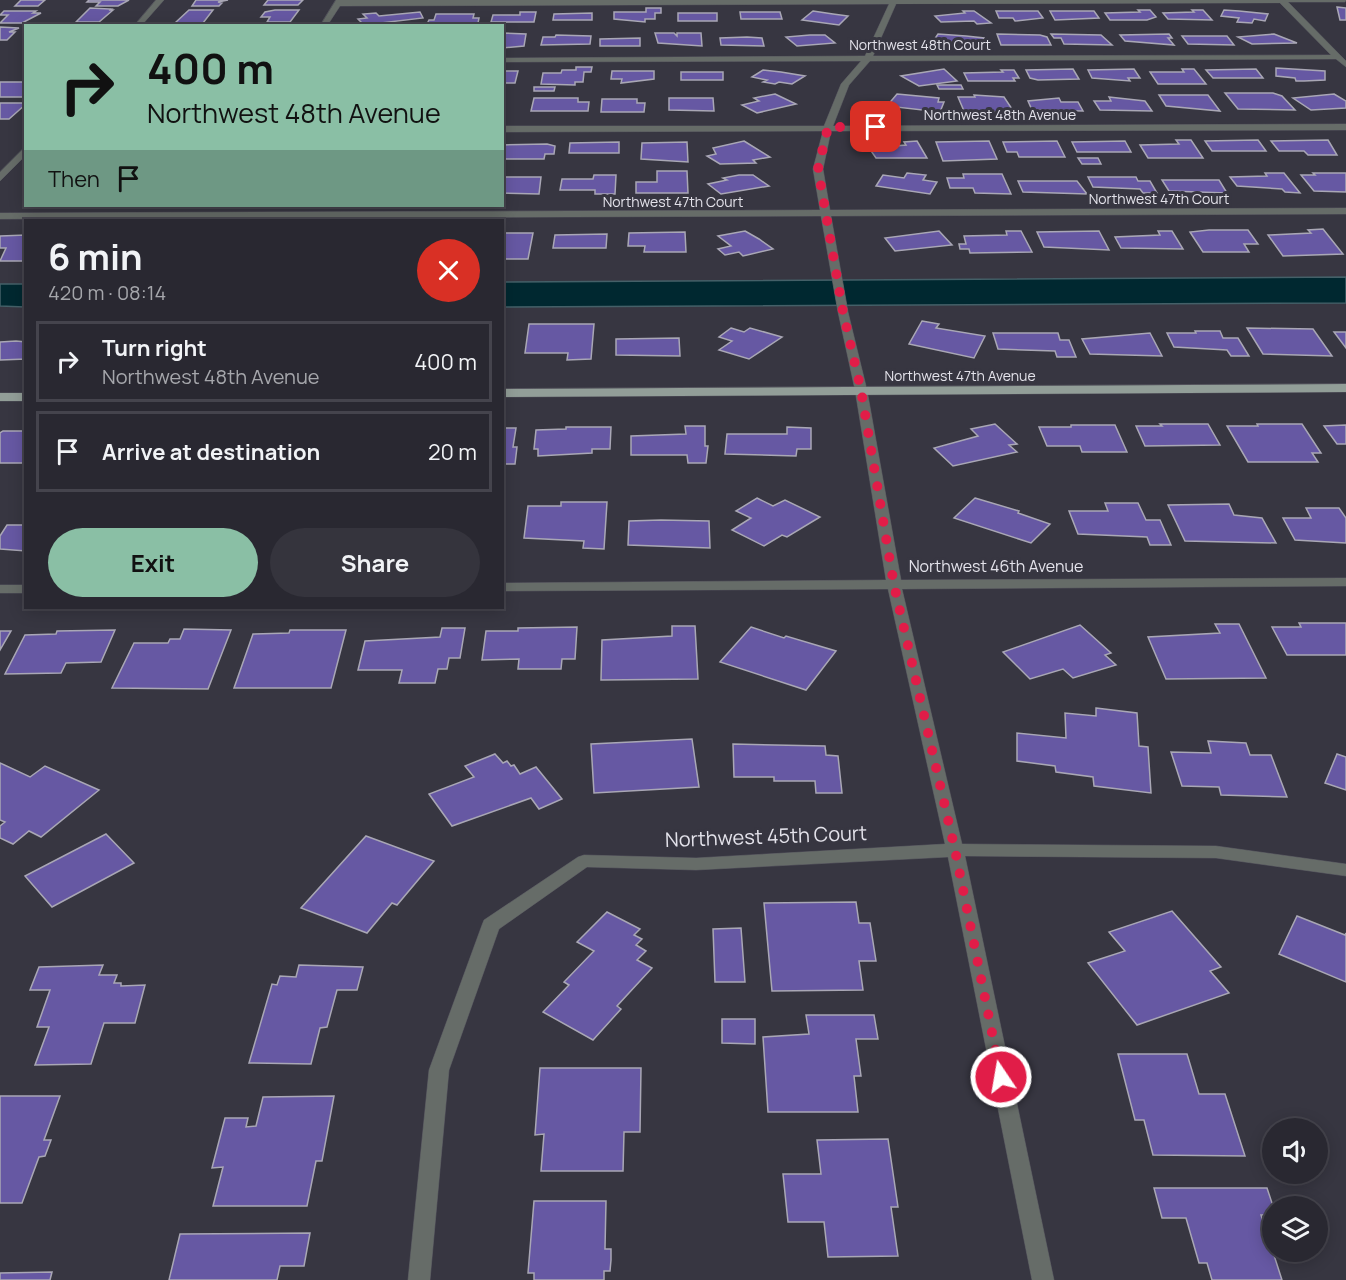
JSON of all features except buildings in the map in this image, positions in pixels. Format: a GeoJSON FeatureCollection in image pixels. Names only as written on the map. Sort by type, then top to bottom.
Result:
{"type":"FeatureCollection","features":[{"type":"Feature","properties":{"kind":"main road","name":"Northwest 47th Avenue"},"geometry":{"type":"LineString","coordinates":[[504,393],[1346,388]]}},
{"type":"Feature","properties":{"kind":"main road"},"geometry":{"type":"LineString","coordinates":[[0,397],[24,397]]}},
{"type":"Feature","properties":{"kind":"street"},"geometry":{"type":"LineString","coordinates":[[139,24],[160,0]]}},
{"type":"Feature","properties":{"kind":"street"},"geometry":{"type":"LineString","coordinates":[[324,24],[339,2],[1345,0]]}},
{"type":"Feature","properties":{"kind":"street"},"geometry":{"type":"LineString","coordinates":[[894,1],[869,57],[845,84],[828,127],[818,169],[843,312],[861,390],[894,585],[955,850],[1043,1280]]}},
{"type":"Feature","properties":{"kind":"street"},"geometry":{"type":"LineString","coordinates":[[1283,1],[1346,65]]}},
{"type":"Feature","properties":{"kind":"street","name":"Northwest 48th Court"},"geometry":{"type":"LineString","coordinates":[[504,60],[1338,57]]}},
{"type":"Feature","properties":{"kind":"street","name":"Northwest 48th Avenue"},"geometry":{"type":"LineString","coordinates":[[504,129],[1346,126]]}},
{"type":"Feature","properties":{"kind":"street"},"geometry":{"type":"LineString","coordinates":[[0,178],[24,151]]}},
{"type":"Feature","properties":{"kind":"street","name":"Northwest 47th Court"},"geometry":{"type":"LineString","coordinates":[[0,216],[1346,211]]}},
{"type":"Feature","properties":{"kind":"street","name":"Northwest 46th Avenue"},"geometry":{"type":"LineString","coordinates":[[504,587],[1346,582]]}},
{"type":"Feature","properties":{"kind":"street"},"geometry":{"type":"LineString","coordinates":[[0,589],[24,589]]}},
{"type":"Feature","properties":{"kind":"street","name":"Northwest 45th Court"},"geometry":{"type":"LineString","coordinates":[[419,1280],[439,1070],[491,925],[584,861],[696,864],[955,850],[1216,852],[1346,870]]}},
{"type":"Feature","properties":{"kind":"water"},"geometry":{"type":"Polygon","coordinates":[[[1346,277],[1346,303],[504,307],[504,282],[1346,277]]]}},
{"type":"Feature","properties":{"kind":"water"},"geometry":{"type":"Polygon","coordinates":[[[0,284],[24,284],[24,307],[0,306],[0,284]]]}},
{"type":"Feature","properties":{"kind":"route"},"geometry":{"type":"LineString","coordinates":[[876,127],[828,127],[818,169],[843,312],[861,390],[894,585],[955,850],[1001,1077]]}}]}
